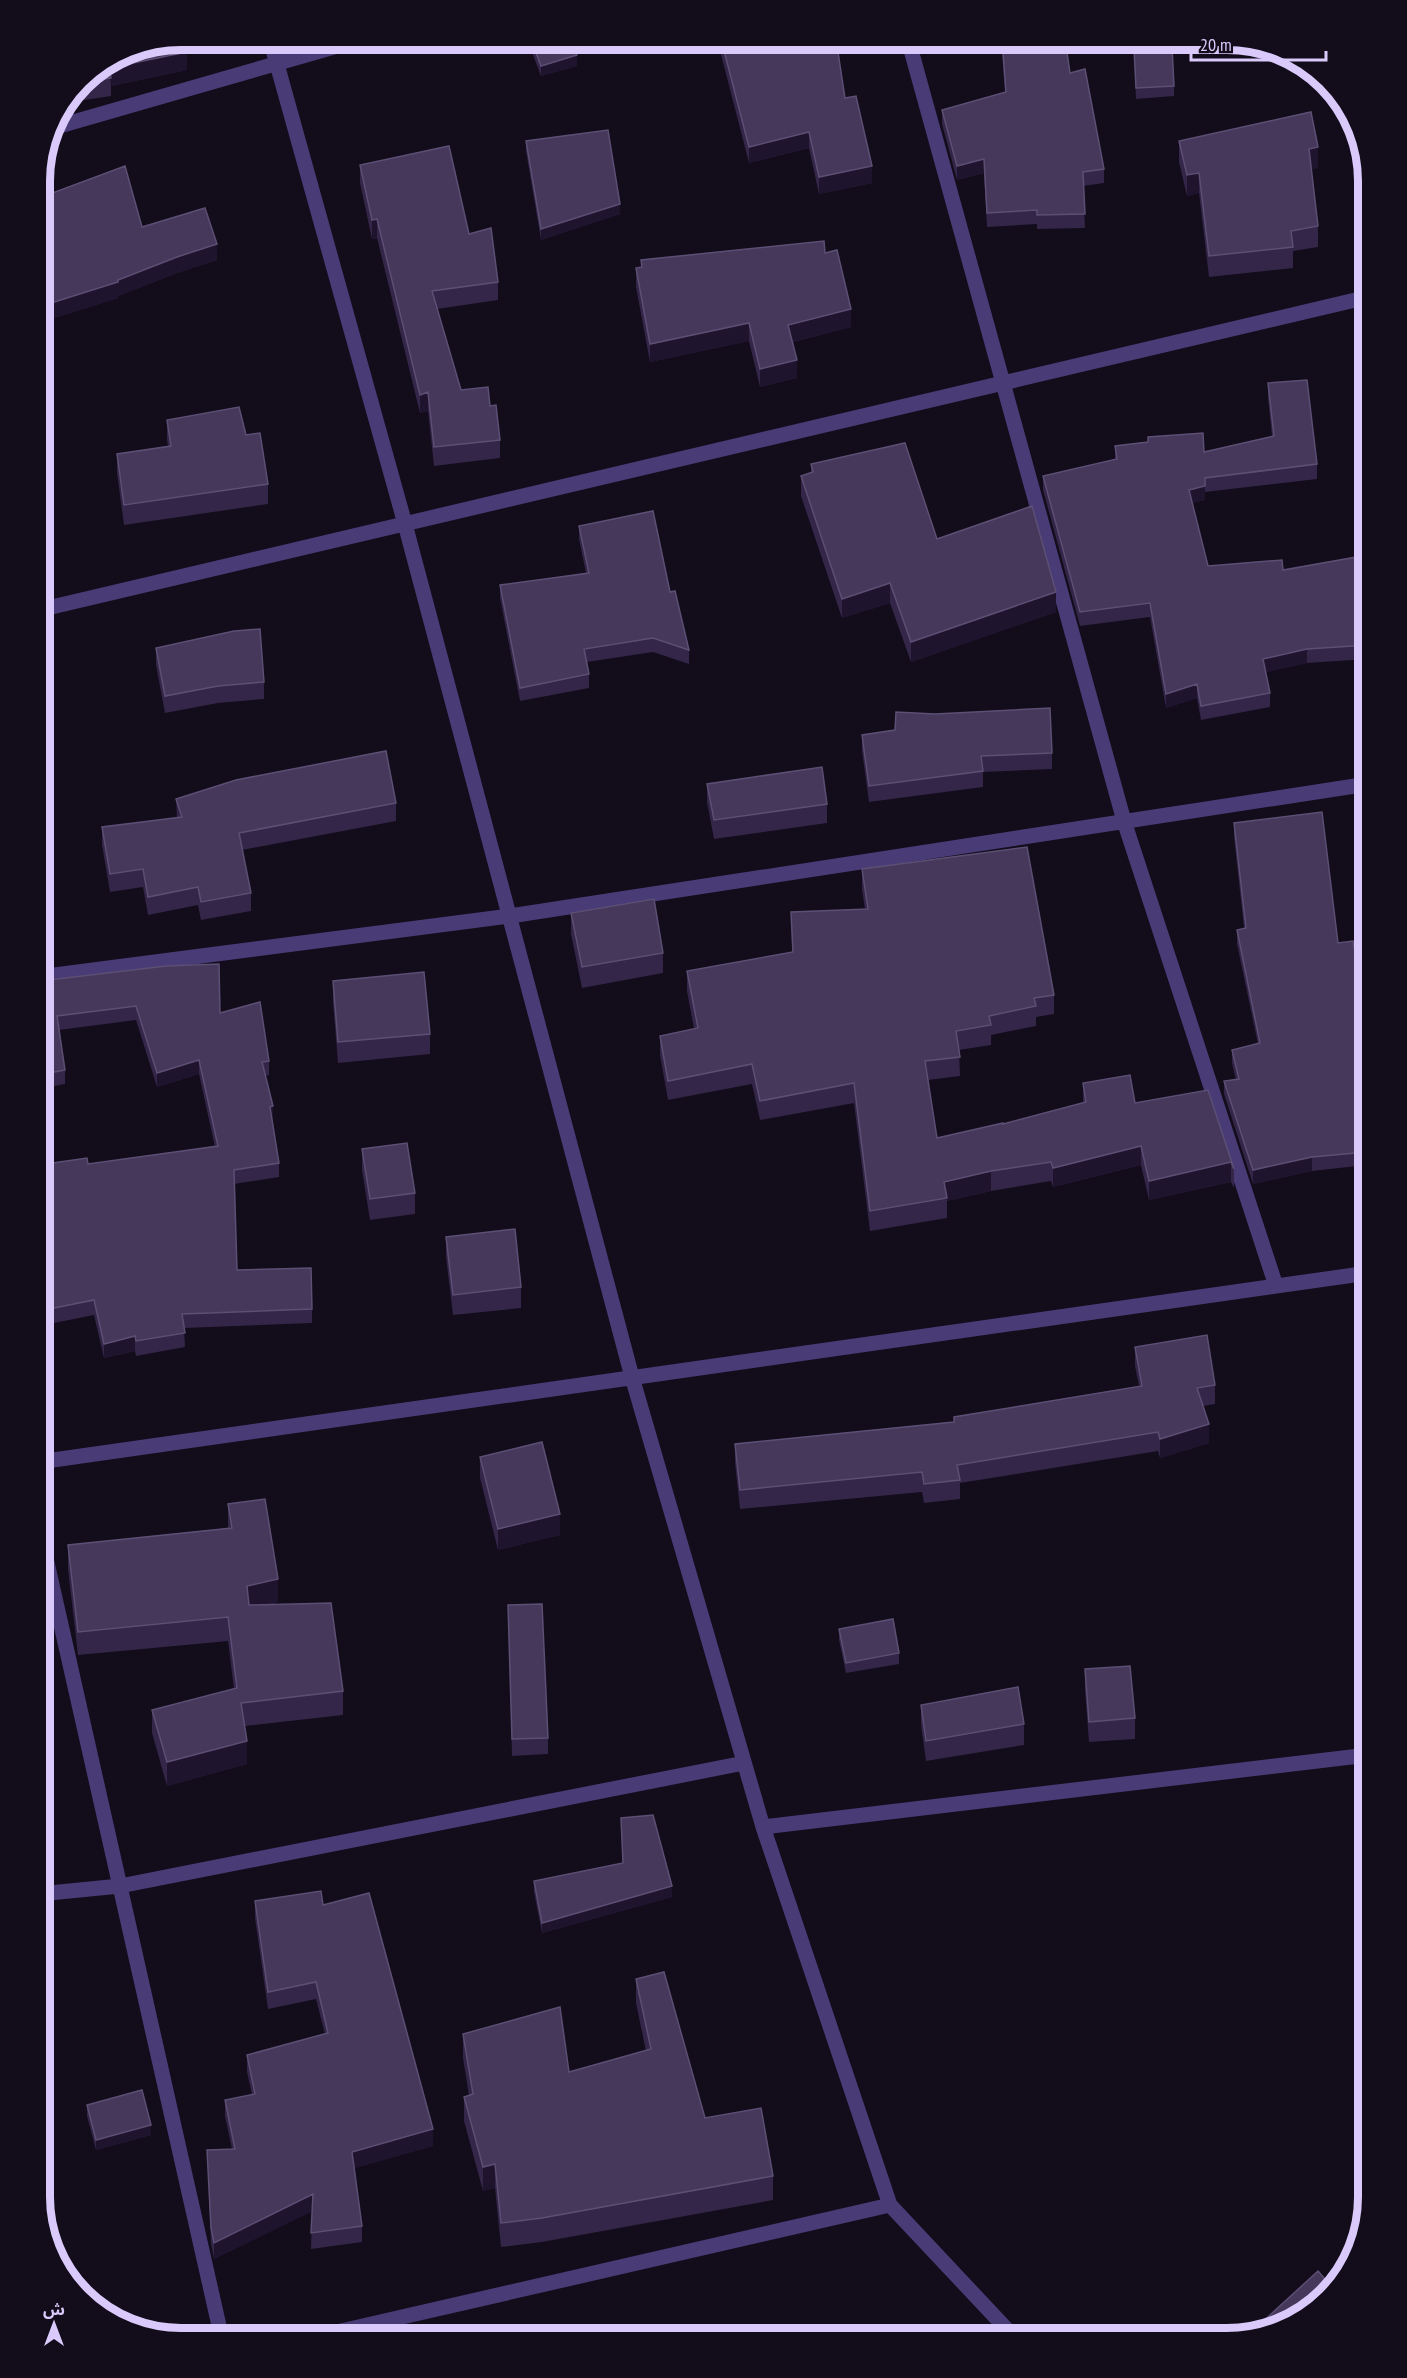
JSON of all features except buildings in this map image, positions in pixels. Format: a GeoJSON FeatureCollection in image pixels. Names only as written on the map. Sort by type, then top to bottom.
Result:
{"type":"FeatureCollection","features":[{"type":"Feature","properties":{"kind":"street"},"geometry":{"type":"LineString","coordinates":[[273,50],[405,524],[632,1377],[763,1827],[890,2205],[1006,2328]]}},
{"type":"Feature","properties":{"kind":"street"},"geometry":{"type":"LineString","coordinates":[[61,125],[323,50]]}},
{"type":"Feature","properties":{"kind":"street"},"geometry":{"type":"LineString","coordinates":[[911,50],[1124,821],[1276,1286]]}},
{"type":"Feature","properties":{"kind":"street"},"geometry":{"type":"LineString","coordinates":[[50,607],[1358,299]]}},
{"type":"Feature","properties":{"kind":"street"},"geometry":{"type":"LineString","coordinates":[[50,976],[510,916],[1358,786]]}},
{"type":"Feature","properties":{"kind":"street"},"geometry":{"type":"LineString","coordinates":[[50,1460],[1358,1274]]}},
{"type":"Feature","properties":{"kind":"street"},"geometry":{"type":"LineString","coordinates":[[50,1576],[220,2328]]}},
{"type":"Feature","properties":{"kind":"street"},"geometry":{"type":"LineString","coordinates":[[763,1827],[1358,1756]]}},
{"type":"Feature","properties":{"kind":"street"},"geometry":{"type":"LineString","coordinates":[[50,1893],[120,1886],[744,1763]]}},
{"type":"Feature","properties":{"kind":"street"},"geometry":{"type":"LineString","coordinates":[[354,2328],[890,2205]]}}]}
